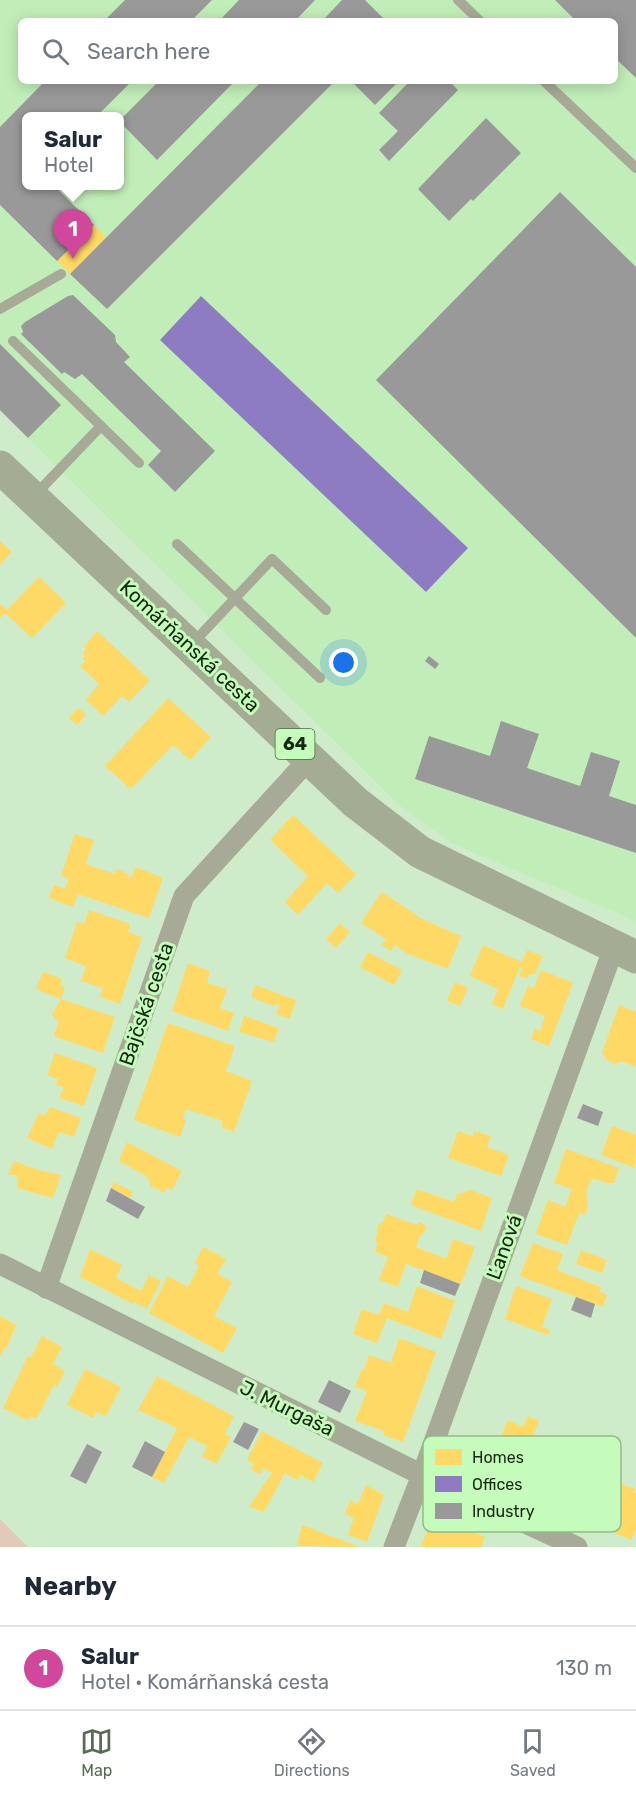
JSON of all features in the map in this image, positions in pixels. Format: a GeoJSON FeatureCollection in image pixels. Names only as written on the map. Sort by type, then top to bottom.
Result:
{"type":"FeatureCollection","features":[{"type":"Feature","properties":{"kind":"main road","name":"Komárňanská cesta"},"geometry":{"type":"LineString","coordinates":[[11,484],[190,646],[355,802],[420,852],[625,952]]}},
{"type":"Feature","properties":{"kind":"street","name":"Bajčská cesta"},"geometry":{"type":"LineString","coordinates":[[46,1288],[184,896],[310,758]]}},
{"type":"Feature","properties":{"kind":"street","name":"Ľanová"},"geometry":{"type":"LineString","coordinates":[[437,1436],[625,952]]}},
{"type":"Feature","properties":{"kind":"street","name":"J. Murgaša"},"geometry":{"type":"LineString","coordinates":[[0,1264],[422,1475]]}},
{"type":"Feature","properties":{"kind":"street","name":"Ľanová"},"geometry":{"type":"LineString","coordinates":[[394,1547],[422,1475]]}},
{"type":"Feature","properties":{"kind":"street","name":"J. Murgaša"},"geometry":{"type":"LineString","coordinates":[[545,1532],[577,1547]]}},
{"type":"Feature","properties":{"kind":"lane"},"geometry":{"type":"LineString","coordinates":[[458,0],[477,18]]}},
{"type":"Feature","properties":{"kind":"lane"},"geometry":{"type":"LineString","coordinates":[[547,84],[636,168]]}},
{"type":"Feature","properties":{"kind":"lane"},"geometry":{"type":"LineString","coordinates":[[0,309],[61,274]]}},
{"type":"Feature","properties":{"kind":"lane"},"geometry":{"type":"LineString","coordinates":[[13,341],[139,463]]}},
{"type":"Feature","properties":{"kind":"lane"},"geometry":{"type":"LineString","coordinates":[[11,484],[101,426]]}},
{"type":"Feature","properties":{"kind":"lane"},"geometry":{"type":"LineString","coordinates":[[177,544],[320,678]]}},
{"type":"Feature","properties":{"kind":"lane"},"geometry":{"type":"LineString","coordinates":[[190,646],[272,559],[326,610]]}},
{"type":"Feature","properties":{"kind":"shaded area"},"geometry":{"type":"Polygon","coordinates":[[[0,0],[636,0],[636,921],[453,844],[399,805],[0,411],[0,0]]]}},
{"type":"Feature","properties":{"kind":"shaded area"},"geometry":{"type":"Polygon","coordinates":[[[0,1519],[28,1547],[0,1547],[0,1519]]]}},
{"type":"Feature","properties":{"kind":"building: Homes"},"geometry":{"type":"Polygon","coordinates":[[[94,225],[106,237],[70,274],[57,261],[94,225]]]}},
{"type":"Feature","properties":{"kind":"building: Homes"},"geometry":{"type":"Polygon","coordinates":[[[0,541],[12,552],[0,565],[0,541]]]}},
{"type":"Feature","properties":{"kind":"building: Homes"},"geometry":{"type":"Polygon","coordinates":[[[39,577],[66,603],[32,638],[5,613],[0,618],[0,604],[7,610],[39,577]]]}},
{"type":"Feature","properties":{"kind":"building: Homes"},"geometry":{"type":"Polygon","coordinates":[[[97,631],[150,680],[129,702],[122,696],[103,716],[86,700],[99,684],[80,666],[85,662],[82,659],[85,656],[84,647],[97,631]]]}},
{"type":"Feature","properties":{"kind":"building: Homes"},"geometry":{"type":"Polygon","coordinates":[[[168,698],[211,737],[190,760],[173,745],[131,789],[105,766],[168,698]]]}},
{"type":"Feature","properties":{"kind":"building: Homes"},"geometry":{"type":"Polygon","coordinates":[[[78,708],[86,715],[77,725],[69,718],[78,708]]]}},
{"type":"Feature","properties":{"kind":"building: Homes"},"geometry":{"type":"Polygon","coordinates":[[[293,815],[356,874],[338,893],[327,883],[298,915],[285,902],[308,876],[270,840],[293,815]]]}},
{"type":"Feature","properties":{"kind":"building: Homes"},"geometry":{"type":"Polygon","coordinates":[[[75,834],[94,840],[86,864],[115,874],[117,869],[129,874],[127,878],[132,876],[136,867],[163,878],[149,918],[78,894],[73,907],[49,898],[54,885],[65,889],[69,879],[61,876],[75,834]]]}},
{"type":"Feature","properties":{"kind":"building: Homes"},"geometry":{"type":"Polygon","coordinates":[[[382,892],[422,919],[461,936],[448,969],[408,954],[395,945],[391,951],[382,945],[386,939],[361,923],[382,892]]]}},
{"type":"Feature","properties":{"kind":"building: Homes"},"geometry":{"type":"Polygon","coordinates":[[[89,910],[130,924],[128,932],[142,937],[120,1004],[100,997],[103,988],[81,981],[86,966],[65,958],[77,922],[84,924],[89,910]]]}},
{"type":"Feature","properties":{"kind":"building: Homes"},"geometry":{"type":"Polygon","coordinates":[[[340,923],[350,932],[336,948],[326,939],[340,923]]]}},
{"type":"Feature","properties":{"kind":"building: Homes"},"geometry":{"type":"Polygon","coordinates":[[[483,945],[522,962],[527,950],[543,956],[535,974],[528,975],[527,979],[519,976],[523,968],[520,967],[503,1009],[492,1004],[498,989],[470,976],[483,945]]]}},
{"type":"Feature","properties":{"kind":"building: Homes"},"geometry":{"type":"Polygon","coordinates":[[[368,952],[402,970],[394,985],[360,967],[368,952]]]}},
{"type":"Feature","properties":{"kind":"building: Homes"},"geometry":{"type":"Polygon","coordinates":[[[188,963],[210,971],[207,983],[227,989],[220,1008],[234,1013],[228,1031],[172,1011],[188,963]]]}},
{"type":"Feature","properties":{"kind":"building: Homes"},"geometry":{"type":"Polygon","coordinates":[[[541,970],[573,983],[549,1046],[531,1039],[535,1029],[540,1031],[545,1016],[520,1006],[528,986],[534,988],[541,970]]]}},
{"type":"Feature","properties":{"kind":"building: Homes"},"geometry":{"type":"Polygon","coordinates":[[[43,972],[62,979],[60,986],[65,987],[61,999],[36,989],[43,972]]]}},
{"type":"Feature","properties":{"kind":"building: Homes"},"geometry":{"type":"Polygon","coordinates":[[[455,982],[468,988],[460,1006],[447,1001],[455,982]]]}},
{"type":"Feature","properties":{"kind":"building: Homes"},"geometry":{"type":"Polygon","coordinates":[[[255,985],[296,1000],[290,1019],[276,1014],[280,1005],[275,1004],[274,1006],[251,997],[255,985]]]}},
{"type":"Feature","properties":{"kind":"building: Homes"},"geometry":{"type":"Polygon","coordinates":[[[61,999],[115,1017],[103,1053],[54,1036],[59,1021],[52,1015],[61,999]]]}},
{"type":"Feature","properties":{"kind":"building: Homes"},"geometry":{"type":"Polygon","coordinates":[[[619,1005],[636,1012],[636,1067],[621,1061],[615,1064],[607,1060],[602,1053],[619,1005]]]}},
{"type":"Feature","properties":{"kind":"building: Homes"},"geometry":{"type":"Polygon","coordinates":[[[244,1016],[279,1028],[274,1042],[239,1032],[244,1016]]]}},
{"type":"Feature","properties":{"kind":"building: Homes"},"geometry":{"type":"Polygon","coordinates":[[[168,1023],[235,1046],[226,1071],[252,1081],[234,1132],[221,1127],[223,1121],[186,1109],[183,1119],[186,1120],[180,1137],[134,1120],[168,1023]]]}},
{"type":"Feature","properties":{"kind":"building: Homes"},"geometry":{"type":"Polygon","coordinates":[[[55,1053],[97,1068],[84,1106],[59,1098],[64,1087],[56,1085],[58,1079],[47,1075],[55,1053]]]}},
{"type":"Feature","properties":{"kind":"building: Homes"},"geometry":{"type":"Polygon","coordinates":[[[50,1107],[81,1118],[74,1137],[59,1132],[52,1149],[27,1138],[39,1113],[45,1116],[50,1107]]]}},
{"type":"Feature","properties":{"kind":"building: Homes"},"geometry":{"type":"Polygon","coordinates":[[[612,1126],[636,1135],[635,1168],[601,1155],[612,1126]]]}},
{"type":"Feature","properties":{"kind":"building: Homes"},"geometry":{"type":"Polygon","coordinates":[[[458,1131],[473,1136],[474,1131],[491,1136],[487,1147],[509,1155],[501,1176],[448,1158],[458,1131]]]}},
{"type":"Feature","properties":{"kind":"building: Homes"},"geometry":{"type":"Polygon","coordinates":[[[127,1142],[182,1171],[172,1190],[167,1187],[164,1193],[150,1185],[148,1177],[119,1161],[127,1142]]]}},
{"type":"Feature","properties":{"kind":"building: Homes"},"geometry":{"type":"Polygon","coordinates":[[[566,1149],[619,1168],[614,1183],[591,1179],[586,1193],[588,1205],[585,1215],[579,1213],[567,1245],[536,1234],[548,1200],[565,1207],[572,1189],[554,1183],[566,1149]]]}},
{"type":"Feature","properties":{"kind":"building: Homes"},"geometry":{"type":"Polygon","coordinates":[[[14,1161],[61,1175],[53,1198],[17,1188],[18,1176],[8,1174],[14,1161]]]}},
{"type":"Feature","properties":{"kind":"building: Homes"},"geometry":{"type":"Polygon","coordinates":[[[114,1182],[133,1192],[130,1198],[111,1188],[114,1182]]]}},
{"type":"Feature","properties":{"kind":"building: Homes"},"geometry":{"type":"Polygon","coordinates":[[[417,1189],[454,1202],[457,1194],[471,1190],[492,1198],[481,1231],[411,1205],[417,1189]]]}},
{"type":"Feature","properties":{"kind":"building: Homes"},"geometry":{"type":"Polygon","coordinates":[[[386,1214],[416,1225],[420,1222],[424,1224],[427,1229],[420,1236],[416,1247],[446,1259],[453,1239],[475,1247],[461,1284],[406,1264],[398,1287],[379,1280],[388,1257],[375,1252],[378,1243],[375,1242],[377,1229],[386,1214]]]}},
{"type":"Feature","properties":{"kind":"building: Homes"},"geometry":{"type":"Polygon","coordinates":[[[533,1243],[563,1254],[557,1270],[601,1287],[600,1292],[607,1295],[603,1307],[520,1276],[533,1243]]]}},
{"type":"Feature","properties":{"kind":"building: Homes"},"geometry":{"type":"Polygon","coordinates":[[[203,1247],[226,1259],[217,1274],[232,1282],[214,1316],[237,1328],[223,1353],[149,1313],[168,1276],[188,1287],[199,1266],[195,1263],[203,1247]]]}},
{"type":"Feature","properties":{"kind":"building: Homes"},"geometry":{"type":"Polygon","coordinates":[[[90,1249],[122,1265],[116,1278],[141,1291],[149,1275],[161,1281],[147,1309],[80,1277],[90,1249]]]}},
{"type":"Feature","properties":{"kind":"building: Homes"},"geometry":{"type":"Polygon","coordinates":[[[581,1250],[607,1260],[602,1273],[576,1264],[581,1250]]]}},
{"type":"Feature","properties":{"kind":"building: Homes"},"geometry":{"type":"Polygon","coordinates":[[[417,1286],[455,1301],[441,1339],[387,1318],[377,1343],[353,1334],[362,1309],[379,1315],[384,1303],[408,1312],[417,1286]]]}},
{"type":"Feature","properties":{"kind":"building: Homes"},"geometry":{"type":"Polygon","coordinates":[[[516,1286],[552,1299],[542,1327],[550,1330],[548,1335],[505,1319],[516,1286]]]}},
{"type":"Feature","properties":{"kind":"building: Homes"},"geometry":{"type":"Polygon","coordinates":[[[0,1316],[16,1325],[7,1348],[5,1347],[0,1356],[0,1316]]]}},
{"type":"Feature","properties":{"kind":"building: Homes"},"geometry":{"type":"Polygon","coordinates":[[[42,1336],[62,1347],[53,1364],[65,1371],[57,1387],[54,1385],[37,1418],[32,1417],[27,1420],[3,1408],[28,1356],[31,1357],[42,1336]]]}},
{"type":"Feature","properties":{"kind":"building: Homes"},"geometry":{"type":"Polygon","coordinates":[[[399,1338],[436,1352],[403,1442],[383,1435],[384,1431],[355,1421],[367,1391],[355,1387],[369,1355],[391,1363],[399,1338]]]}},
{"type":"Feature","properties":{"kind":"building: Homes"},"geometry":{"type":"Polygon","coordinates":[[[85,1369],[121,1387],[106,1416],[96,1412],[93,1418],[67,1405],[85,1369]]]}},
{"type":"Feature","properties":{"kind":"building: Homes"},"geometry":{"type":"Polygon","coordinates":[[[157,1376],[234,1416],[225,1434],[231,1437],[217,1464],[202,1457],[207,1446],[189,1437],[164,1483],[152,1477],[177,1428],[138,1410],[157,1376]]]}},
{"type":"Feature","properties":{"kind":"building: Homes"},"geometry":{"type":"Polygon","coordinates":[[[528,1416],[539,1421],[533,1436],[502,1436],[508,1420],[523,1427],[528,1416]]]}},
{"type":"Feature","properties":{"kind":"building: Homes"},"geometry":{"type":"Polygon","coordinates":[[[262,1431],[323,1463],[313,1482],[300,1475],[298,1480],[285,1473],[264,1512],[249,1507],[272,1473],[263,1468],[260,1474],[251,1470],[254,1464],[247,1460],[262,1431]]]}},
{"type":"Feature","properties":{"kind":"building: Homes"},"geometry":{"type":"Polygon","coordinates":[[[621,1483],[635,1489],[636,1493],[636,1529],[631,1540],[612,1532],[621,1532],[621,1483]]]}},
{"type":"Feature","properties":{"kind":"building: Homes"},"geometry":{"type":"Polygon","coordinates":[[[366,1485],[384,1495],[367,1542],[348,1535],[354,1518],[345,1514],[350,1500],[358,1504],[366,1485]]]}},
{"type":"Feature","properties":{"kind":"building: Homes"},"geometry":{"type":"Polygon","coordinates":[[[302,1525],[360,1547],[297,1546],[302,1525]]]}},
{"type":"Feature","properties":{"kind":"building: Homes"},"geometry":{"type":"Polygon","coordinates":[[[427,1532],[473,1532],[485,1537],[481,1547],[421,1547],[427,1532]]]}},
{"type":"Feature","properties":{"kind":"building: Offices"},"geometry":{"type":"Polygon","coordinates":[[[201,296],[468,548],[426,592],[160,340],[201,296]]]}},
{"type":"Feature","properties":{"kind":"building: Industry"},"geometry":{"type":"Polygon","coordinates":[[[125,0],[212,0],[194,18],[107,18],[125,0]]]}},
{"type":"Feature","properties":{"kind":"building: Industry"},"geometry":{"type":"Polygon","coordinates":[[[239,0],[315,0],[298,18],[222,18],[239,0]]]}},
{"type":"Feature","properties":{"kind":"building: Industry"},"geometry":{"type":"Polygon","coordinates":[[[342,0],[365,0],[383,18],[325,18],[342,0]]]}},
{"type":"Feature","properties":{"kind":"building: Industry"},"geometry":{"type":"Polygon","coordinates":[[[555,0],[636,0],[636,78],[618,61],[618,18],[573,18],[555,0]]]}},
{"type":"Feature","properties":{"kind":"building: Industry"},"geometry":{"type":"Polygon","coordinates":[[[42,84],[129,84],[101,112],[22,112],[22,190],[58,190],[94,225],[57,261],[0,205],[0,127],[42,84]]]}},
{"type":"Feature","properties":{"kind":"building: Industry"},"geometry":{"type":"Polygon","coordinates":[[[156,84],[232,84],[157,160],[124,126],[124,116],[156,84]]]}},
{"type":"Feature","properties":{"kind":"building: Industry"},"geometry":{"type":"Polygon","coordinates":[[[259,84],[332,84],[107,309],[70,274],[259,84]]]}},
{"type":"Feature","properties":{"kind":"building: Industry"},"geometry":{"type":"Polygon","coordinates":[[[354,84],[396,84],[375,105],[354,84]]]}},
{"type":"Feature","properties":{"kind":"building: Industry"},"geometry":{"type":"Polygon","coordinates":[[[407,84],[452,84],[458,90],[389,161],[379,150],[398,131],[379,113],[407,84]]]}},
{"type":"Feature","properties":{"kind":"building: Industry"},"geometry":{"type":"Polygon","coordinates":[[[486,118],[521,153],[473,201],[471,199],[449,221],[418,189],[486,118]]]}},
{"type":"Feature","properties":{"kind":"building: Industry"},"geometry":{"type":"Polygon","coordinates":[[[560,192],[636,267],[636,638],[376,380],[560,192]]]}},
{"type":"Feature","properties":{"kind":"building: Industry"},"geometry":{"type":"Polygon","coordinates":[[[73,295],[115,335],[116,342],[130,357],[124,362],[215,451],[175,492],[148,465],[161,451],[82,374],[75,379],[64,372],[62,374],[21,334],[23,332],[21,326],[25,322],[73,295]]]}},
{"type":"Feature","properties":{"kind":"building: Industry"},"geometry":{"type":"Polygon","coordinates":[[[0,344],[61,405],[28,438],[0,410],[0,344]]]}},
{"type":"Feature","properties":{"kind":"building: Industry"},"geometry":{"type":"Polygon","coordinates":[[[429,656],[439,664],[435,669],[425,661],[429,656]]]}},
{"type":"Feature","properties":{"kind":"building: Industry"},"geometry":{"type":"Polygon","coordinates":[[[501,721],[539,734],[527,768],[580,786],[591,752],[620,761],[609,796],[636,805],[636,853],[415,779],[429,736],[490,756],[501,721]]]}},
{"type":"Feature","properties":{"kind":"building: Industry"},"geometry":{"type":"Polygon","coordinates":[[[583,1104],[603,1112],[598,1126],[577,1118],[583,1104]]]}},
{"type":"Feature","properties":{"kind":"building: Industry"},"geometry":{"type":"Polygon","coordinates":[[[111,1188],[145,1207],[138,1219],[106,1201],[111,1188]]]}},
{"type":"Feature","properties":{"kind":"building: Industry"},"geometry":{"type":"Polygon","coordinates":[[[424,1270],[460,1284],[455,1296],[420,1283],[424,1270]]]}},
{"type":"Feature","properties":{"kind":"building: Industry"},"geometry":{"type":"Polygon","coordinates":[[[576,1297],[595,1304],[591,1318],[571,1310],[576,1297]]]}},
{"type":"Feature","properties":{"kind":"building: Industry"},"geometry":{"type":"Polygon","coordinates":[[[329,1380],[351,1391],[340,1413],[318,1402],[329,1380]]]}},
{"type":"Feature","properties":{"kind":"building: Industry"},"geometry":{"type":"Polygon","coordinates":[[[244,1422],[259,1429],[248,1450],[233,1442],[244,1422]]]}},
{"type":"Feature","properties":{"kind":"building: Industry"},"geometry":{"type":"Polygon","coordinates":[[[145,1441],[165,1452],[152,1477],[132,1467],[145,1441]]]}},
{"type":"Feature","properties":{"kind":"building: Industry"},"geometry":{"type":"Polygon","coordinates":[[[87,1444],[102,1452],[86,1484],[70,1476],[87,1444]]]}},
{"type":"Feature","properties":{"kind":"place","name":"Salur"},"geometry":{"type":"Point","coordinates":[73,259]}}]}
